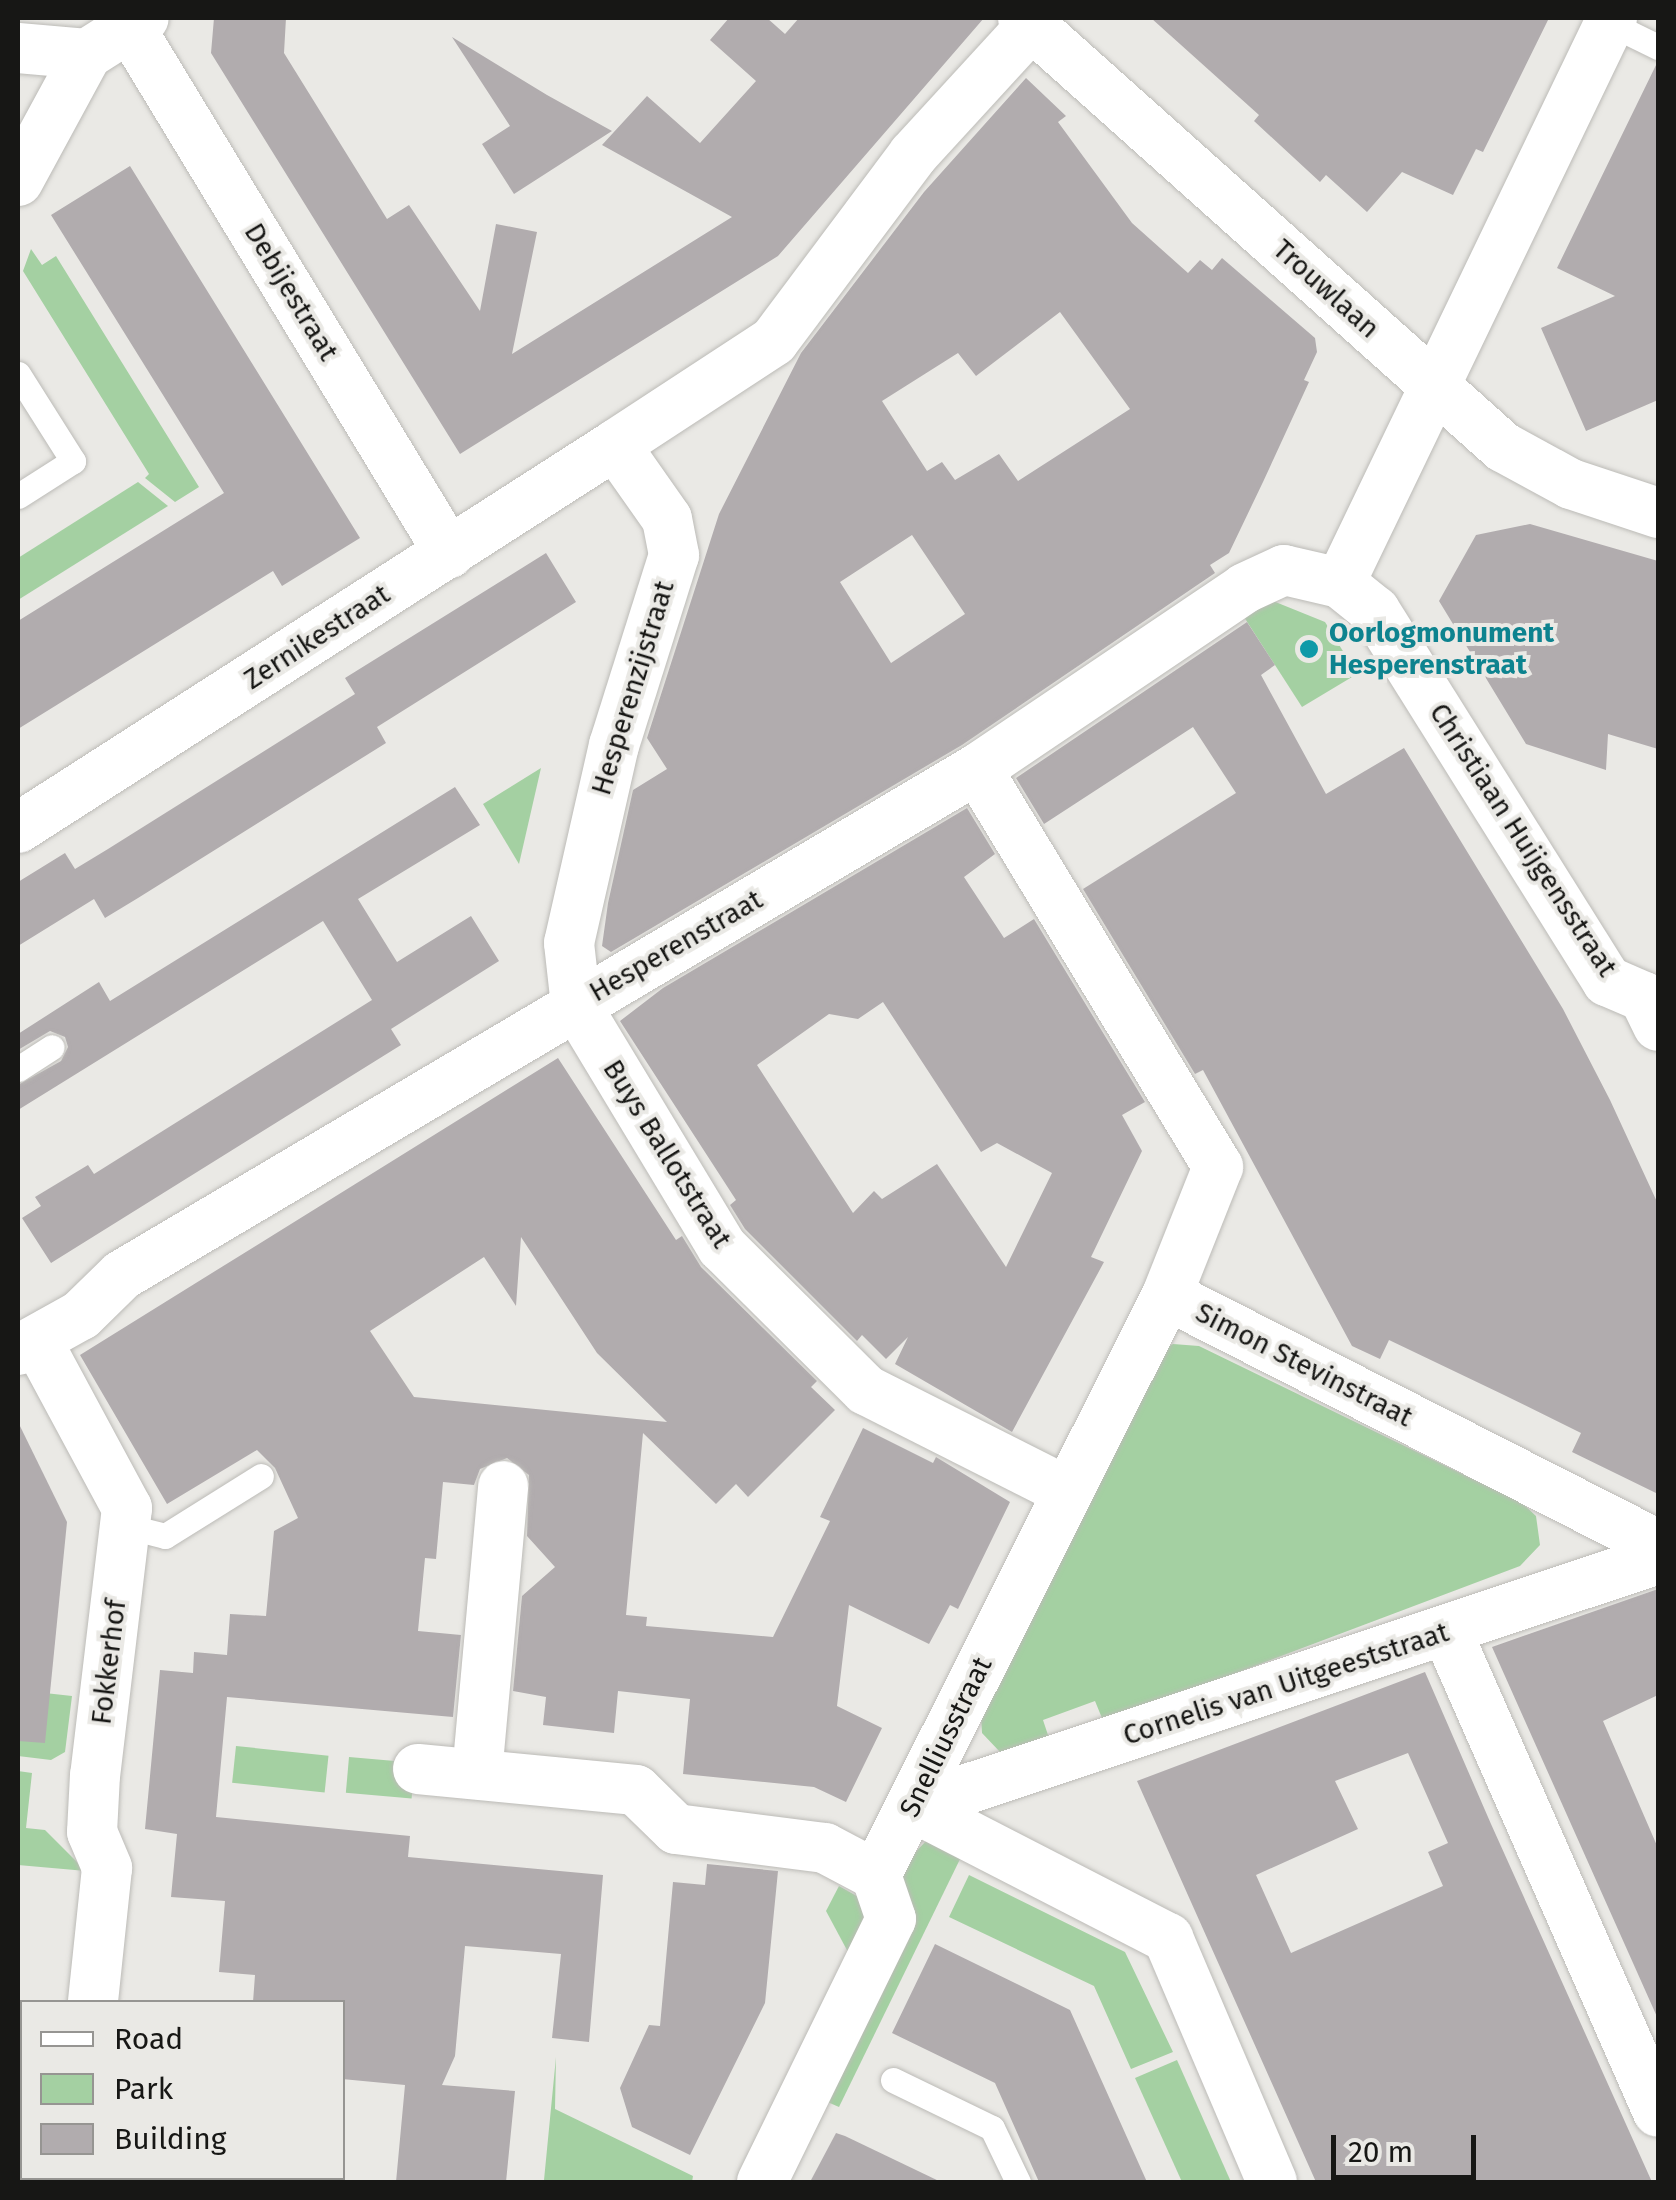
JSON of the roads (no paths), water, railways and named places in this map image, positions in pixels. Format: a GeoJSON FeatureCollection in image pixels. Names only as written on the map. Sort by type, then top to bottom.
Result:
{"type":"FeatureCollection","features":[{"type":"Feature","properties":{"kind":"street"},"geometry":{"type":"LineString","coordinates":[[1340,583],[1611,20]]}},
{"type":"Feature","properties":{"kind":"street"},"geometry":{"type":"LineString","coordinates":[[615,445],[774,341],[913,155],[1028,21]]}},
{"type":"Feature","properties":{"kind":"street","name":"Trouwlaan"},"geometry":{"type":"LineString","coordinates":[[1028,21],[1434,386],[1537,468],[1658,513]]}},
{"type":"Feature","properties":{"kind":"street"},"geometry":{"type":"LineString","coordinates":[[18,181],[87,54],[138,24]]}},
{"type":"Feature","properties":{"kind":"street","name":"Debijestraat"},"geometry":{"type":"LineString","coordinates":[[138,24],[449,553]]}},
{"type":"Feature","properties":{"kind":"street"},"geometry":{"type":"LineString","coordinates":[[18,48],[87,54]]}},
{"type":"Feature","properties":{"kind":"street","name":"Zernikestraat"},"geometry":{"type":"LineString","coordinates":[[18,828],[615,445]]}},
{"type":"Feature","properties":{"kind":"street","name":"Hesperenzijstraat"},"geometry":{"type":"LineString","coordinates":[[576,1005],[570,943],[594,821],[674,555],[667,519],[615,445]]}},
{"type":"Feature","properties":{"kind":"street","name":"Hesperenstraat"},"geometry":{"type":"LineString","coordinates":[[27,1345],[82,1315],[122,1275],[977,769],[1264,576],[1296,570],[1340,583]]}},
{"type":"Feature","properties":{"kind":"street","name":"Christiaan Huijgensstraat"},"geometry":{"type":"LineString","coordinates":[[1340,583],[1386,626],[1607,982],[1644,997],[1658,1026]]}},
{"type":"Feature","properties":{"kind":"street","name":"Simon Stevinstraat"},"geometry":{"type":"LineString","coordinates":[[977,769],[1218,1167],[1167,1295],[1658,1545]]}},
{"type":"Feature","properties":{"kind":"street","name":"Buys Ballotstraat"},"geometry":{"type":"LineString","coordinates":[[576,1005],[722,1247],[761,1286],[866,1390],[1066,1491]]}},
{"type":"Feature","properties":{"kind":"street","name":"Snelliusstraat"},"geometry":{"type":"LineString","coordinates":[[876,1875],[1167,1295]]}},
{"type":"Feature","properties":{"kind":"street","name":"Fokkerhof"},"geometry":{"type":"LineString","coordinates":[[27,1345],[126,1508],[95,1774],[92,1832],[107,1868],[93,2000]]}},
{"type":"Feature","properties":{"kind":"street"},"geometry":{"type":"LineString","coordinates":[[476,1774],[503,1486]]}},
{"type":"Feature","properties":{"kind":"street","name":"Cornelis van Uitgeeststraat"},"geometry":{"type":"LineString","coordinates":[[913,1807],[1658,1559]]}},
{"type":"Feature","properties":{"kind":"street"},"geometry":{"type":"LineString","coordinates":[[1447,1632],[1658,2112]]}},
{"type":"Feature","properties":{"kind":"street"},"geometry":{"type":"LineString","coordinates":[[418,1769],[636,1790],[676,1829],[824,1848],[876,1875],[891,1919],[762,2182]]}},
{"type":"Feature","properties":{"kind":"street"},"geometry":{"type":"LineString","coordinates":[[913,1807],[1168,1938],[1272,2182]]}},
{"type":"Feature","properties":{"kind":"lane"},"geometry":{"type":"LineString","coordinates":[[1611,20],[1658,47]]}},
{"type":"Feature","properties":{"kind":"lane"},"geometry":{"type":"LineString","coordinates":[[18,374],[73,461],[18,496]]}},
{"type":"Feature","properties":{"kind":"lane"},"geometry":{"type":"LineString","coordinates":[[18,1069],[52,1047]]}},
{"type":"Feature","properties":{"kind":"lane"},"geometry":{"type":"LineString","coordinates":[[126,1526],[165,1536],[261,1476]]}},
{"type":"Feature","properties":{"kind":"lane"},"geometry":{"type":"LineString","coordinates":[[893,2080],[992,2128],[1018,2182]]}},
{"type":"Feature","properties":{"kind":"place","name":"Oorlogmonument Hesperenstraat"},"geometry":{"type":"Point","coordinates":[1309,649]}}]}
